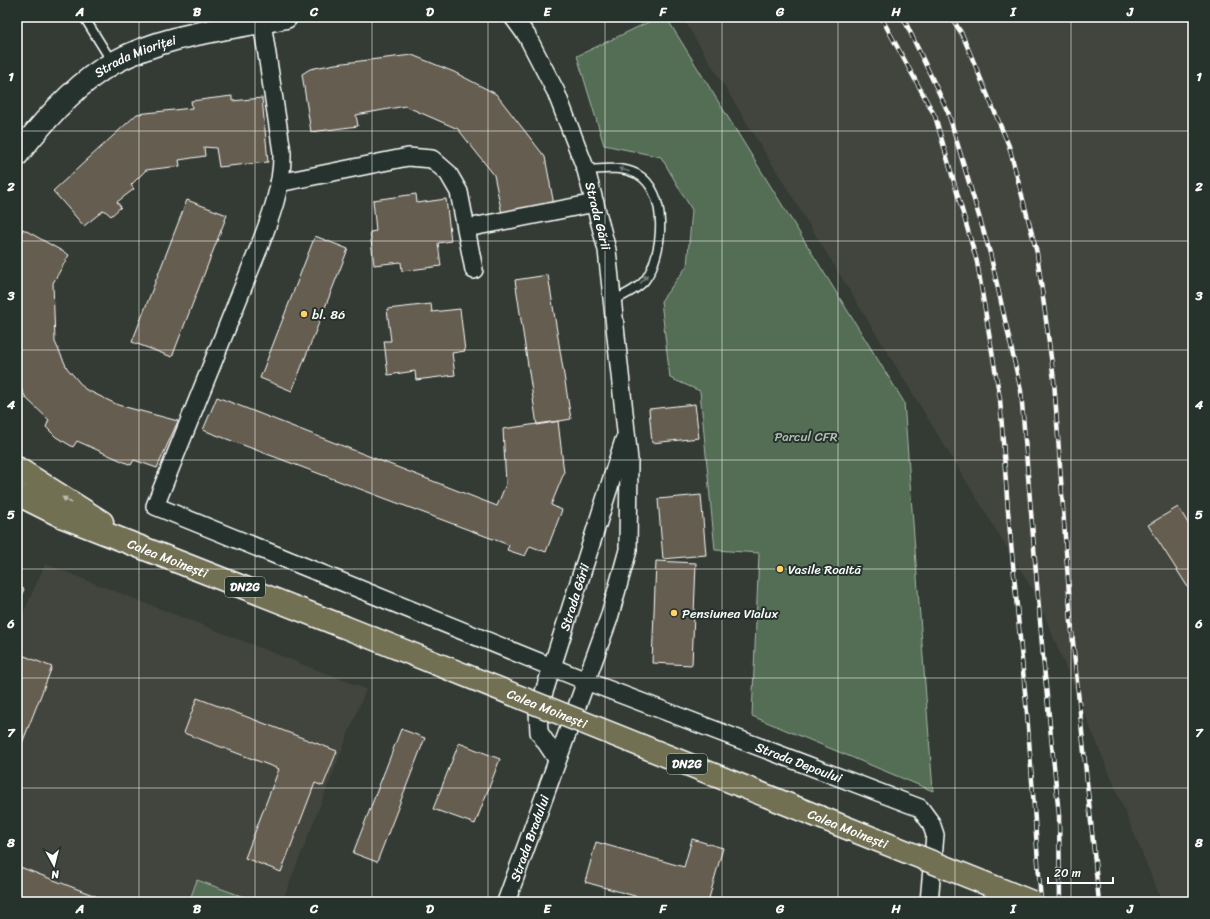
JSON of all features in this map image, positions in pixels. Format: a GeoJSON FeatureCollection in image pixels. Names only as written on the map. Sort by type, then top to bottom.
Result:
{"type":"FeatureCollection","features":[{"type":"Feature","properties":{"kind":"main road","name":"Strada Mioriței"},"geometry":{"type":"LineString","coordinates":[[17,155],[42,125],[83,84],[113,63],[153,45],[195,34],[286,17]]}},
{"type":"Feature","properties":{"kind":"main road"},"geometry":{"type":"LineString","coordinates":[[17,468],[148,550]]}},
{"type":"Feature","properties":{"kind":"main road","name":"Calea Moinești"},"geometry":{"type":"LineString","coordinates":[[17,494],[62,516],[342,626],[1032,902]]}},
{"type":"Feature","properties":{"kind":"main road","name":"Calea Moinești"},"geometry":{"type":"LineString","coordinates":[[17,505],[62,516]]}},
{"type":"Feature","properties":{"kind":"street","name":"Strada Gării"},"geometry":{"type":"LineString","coordinates":[[513,17],[527,36],[556,92],[586,170],[607,250],[629,460],[628,550],[609,618],[555,766]]}},
{"type":"Feature","properties":{"kind":"street"},"geometry":{"type":"LineString","coordinates":[[262,22],[282,152],[283,171],[279,183],[408,157],[432,159],[448,173],[458,192],[467,228],[474,270]]}},
{"type":"Feature","properties":{"kind":"street","name":"Strada Depoului"},"geometry":{"type":"LineString","coordinates":[[279,183],[269,220],[258,250],[155,506],[553,667],[920,808],[931,823],[935,835],[929,902]]}},
{"type":"Feature","properties":{"kind":"street"},"geometry":{"type":"LineString","coordinates":[[467,228],[594,203]]}},
{"type":"Feature","properties":{"kind":"street","name":"Strada Gării"},"geometry":{"type":"LineString","coordinates":[[555,766],[539,732],[538,711],[626,432]]}},
{"type":"Feature","properties":{"kind":"street","name":"Strada Bradului"},"geometry":{"type":"LineString","coordinates":[[506,902],[555,766]]}},
{"type":"Feature","properties":{"kind":"lane"},"geometry":{"type":"LineString","coordinates":[[84,17],[113,63]]}},
{"type":"Feature","properties":{"kind":"lane"},"geometry":{"type":"LineString","coordinates":[[586,170],[619,168],[638,175],[652,189],[660,220],[659,250],[645,280],[626,295],[612,301]]}},
{"type":"Feature","properties":{"kind":"shaded area"},"geometry":{"type":"Polygon","coordinates":[[[682,17],[1193,17],[1193,902],[1162,902],[1036,595],[682,17]]]}},
{"type":"Feature","properties":{"kind":"shaded area"},"geometry":{"type":"Polygon","coordinates":[[[45,564],[366,689],[282,902],[17,902],[17,627],[45,564]]]}},
{"type":"Feature","properties":{"kind":"green space","name":"Parcul CFR"},"geometry":{"type":"Polygon","coordinates":[[[659,17],[666,17],[904,402],[933,791],[752,716],[759,553],[715,550],[700,391],[670,378],[661,301],[687,266],[692,210],[661,157],[604,145],[577,56],[659,17]]]}},
{"type":"Feature","properties":{"kind":"green space"},"geometry":{"type":"Polygon","coordinates":[[[197,880],[258,902],[189,902],[197,880]]]}},
{"type":"Feature","properties":{"kind":"building"},"geometry":{"type":"Polygon","coordinates":[[[412,55],[454,72],[496,94],[545,157],[554,205],[502,214],[494,175],[458,129],[405,106],[356,115],[358,126],[311,132],[302,74],[310,69],[335,64],[412,55]]]}},
{"type":"Feature","properties":{"kind":"building"},"geometry":{"type":"Polygon","coordinates":[[[232,96],[232,101],[262,98],[268,162],[219,167],[216,148],[204,147],[205,156],[179,160],[180,166],[146,170],[131,185],[134,189],[117,202],[121,207],[111,216],[104,210],[84,226],[53,191],[137,114],[192,108],[191,101],[232,96]]]}},
{"type":"Feature","properties":{"kind":"building"},"geometry":{"type":"Polygon","coordinates":[[[416,194],[417,203],[446,199],[451,241],[438,243],[441,266],[402,271],[401,262],[374,265],[370,232],[376,231],[373,200],[416,194]]]}},
{"type":"Feature","properties":{"kind":"building"},"geometry":{"type":"Polygon","coordinates":[[[187,200],[227,215],[172,357],[132,342],[187,200]]]}},
{"type":"Feature","properties":{"kind":"building"},"geometry":{"type":"Polygon","coordinates":[[[23,229],[69,255],[53,283],[55,342],[67,368],[85,389],[118,405],[178,421],[157,468],[134,460],[131,465],[77,441],[73,447],[56,437],[46,427],[49,420],[26,398],[17,381],[17,242],[23,229]]]}},
{"type":"Feature","properties":{"kind":"building","name":"bl. 86"},"geometry":{"type":"Polygon","coordinates":[[[315,236],[348,249],[292,391],[260,378],[315,236]]]}},
{"type":"Feature","properties":{"kind":"building"},"geometry":{"type":"Polygon","coordinates":[[[548,275],[571,419],[537,425],[515,280],[548,275]]]}},
{"type":"Feature","properties":{"kind":"building"},"geometry":{"type":"Polygon","coordinates":[[[431,304],[432,312],[460,309],[465,351],[452,353],[455,375],[416,380],[415,371],[388,375],[384,341],[391,341],[387,309],[431,304]]]}},
{"type":"Feature","properties":{"kind":"building"},"geometry":{"type":"Polygon","coordinates":[[[217,397],[497,506],[506,484],[503,429],[558,421],[564,473],[551,505],[562,510],[546,552],[530,546],[525,556],[507,550],[509,545],[203,430],[217,397]]]}},
{"type":"Feature","properties":{"kind":"building"},"geometry":{"type":"Polygon","coordinates":[[[695,404],[699,438],[652,443],[649,409],[695,404]]]}},
{"type":"Feature","properties":{"kind":"building"},"geometry":{"type":"Polygon","coordinates":[[[701,495],[706,555],[663,559],[658,499],[701,495]]]}},
{"type":"Feature","properties":{"kind":"building"},"geometry":{"type":"Polygon","coordinates":[[[1178,507],[1193,531],[1193,595],[1148,525],[1178,507]]]}},
{"type":"Feature","properties":{"kind":"building","name":"Pensiunea Vialux"},"geometry":{"type":"Polygon","coordinates":[[[656,561],[696,563],[692,665],[652,663],[656,561]]]}},
{"type":"Feature","properties":{"kind":"building"},"geometry":{"type":"Polygon","coordinates":[[[17,587],[24,589],[17,607],[17,587]]]}},
{"type":"Feature","properties":{"kind":"building"},"geometry":{"type":"Polygon","coordinates":[[[17,653],[52,667],[17,756],[17,653]]]}},
{"type":"Feature","properties":{"kind":"building"},"geometry":{"type":"Polygon","coordinates":[[[197,698],[337,751],[323,786],[315,783],[281,872],[245,858],[279,769],[184,733],[197,698]]]}},
{"type":"Feature","properties":{"kind":"building"},"geometry":{"type":"Polygon","coordinates":[[[401,729],[425,738],[377,862],[353,853],[401,729]]]}},
{"type":"Feature","properties":{"kind":"building"},"geometry":{"type":"Polygon","coordinates":[[[459,743],[500,759],[475,824],[433,809],[459,743]]]}},
{"type":"Feature","properties":{"kind":"building"},"geometry":{"type":"Polygon","coordinates":[[[692,839],[723,848],[708,902],[656,902],[585,882],[596,842],[684,867],[692,839]]]}},
{"type":"Feature","properties":{"kind":"building"},"geometry":{"type":"Polygon","coordinates":[[[20,867],[111,902],[17,902],[17,875],[20,867]]]}},
{"type":"Feature","properties":{"kind":"railway"},"geometry":{"type":"LineString","coordinates":[[881,17],[935,116],[977,262],[1000,399],[1008,511],[1027,713],[1041,902]]}},
{"type":"Feature","properties":{"kind":"railway"},"geometry":{"type":"LineString","coordinates":[[903,17],[948,112],[990,253],[1021,391],[1043,657],[1059,815],[1060,902]]}},
{"type":"Feature","properties":{"kind":"railway"},"geometry":{"type":"LineString","coordinates":[[951,17],[962,34],[1009,146],[1037,253],[1054,380],[1071,622],[1099,902]]}},
{"type":"Feature","properties":{"kind":"place","name":"bl. 86"},"geometry":{"type":"Point","coordinates":[304,314]}},
{"type":"Feature","properties":{"kind":"place","name":"Vasile Roaită"},"geometry":{"type":"Point","coordinates":[780,569]}},
{"type":"Feature","properties":{"kind":"place","name":"Pensiunea Vialux"},"geometry":{"type":"Point","coordinates":[674,613]}}]}
